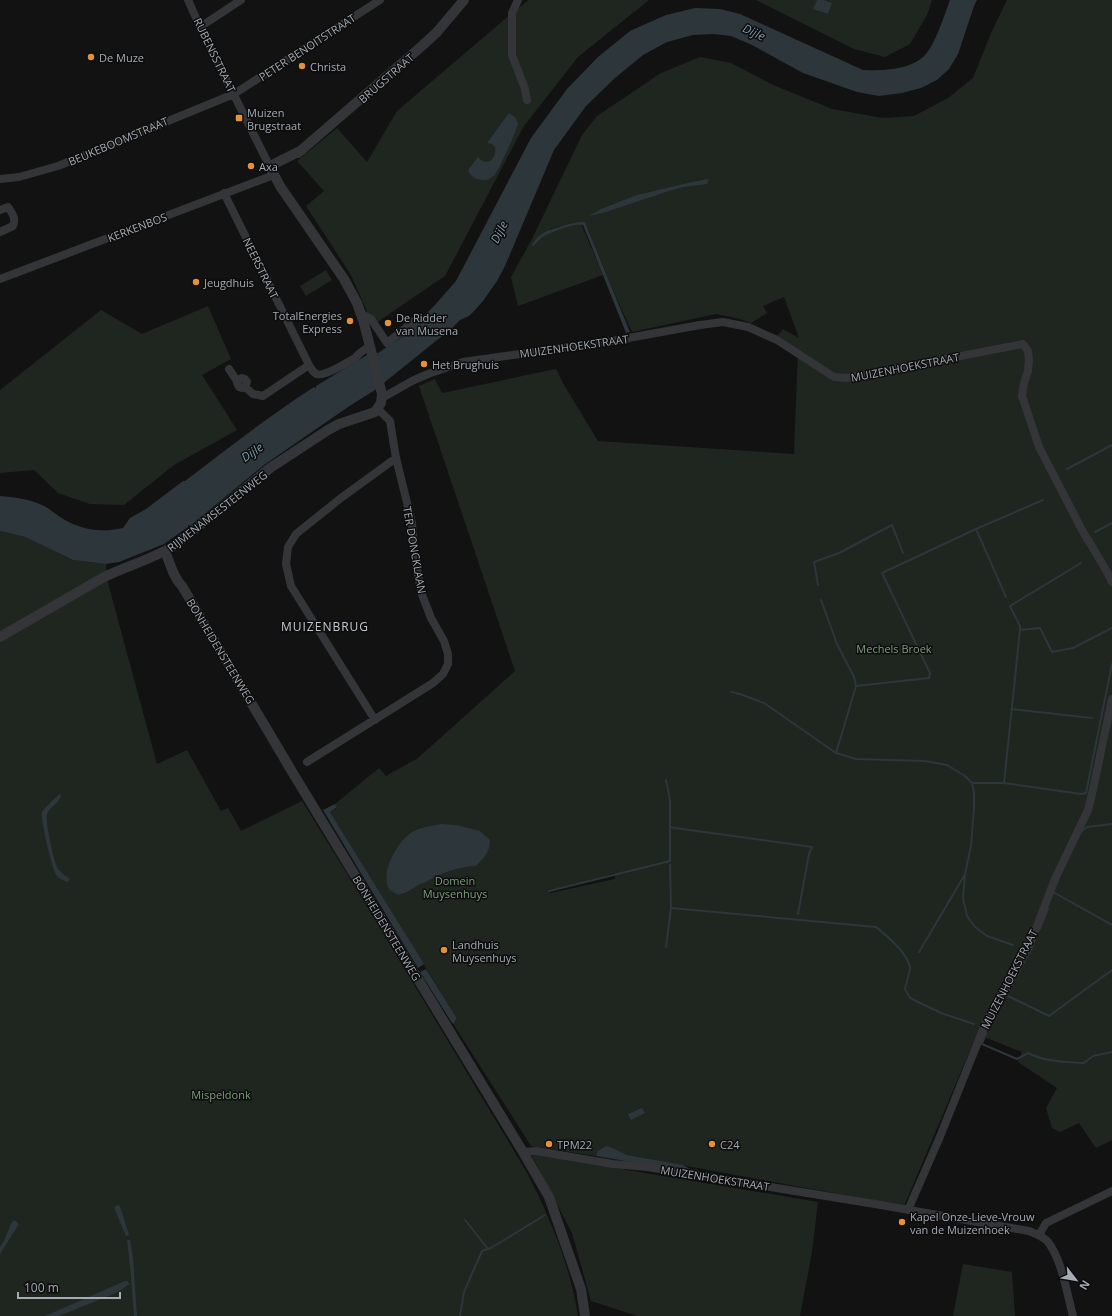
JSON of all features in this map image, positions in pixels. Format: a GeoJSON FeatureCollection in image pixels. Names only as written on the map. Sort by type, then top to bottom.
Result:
{"type":"FeatureCollection","features":[{"type":"Feature","properties":{"kind":"street","name":"RUBENSSTRAAT"},"geometry":{"type":"LineString","coordinates":[[188,0],[272,171]]}},
{"type":"Feature","properties":{"kind":"street"},"geometry":{"type":"LineString","coordinates":[[200,27],[241,0]]}},
{"type":"Feature","properties":{"kind":"street","name":"PETER BENOITSTRAAT"},"geometry":{"type":"LineString","coordinates":[[234,94],[380,0]]}},
{"type":"Feature","properties":{"kind":"street","name":"BRUGSTRAAT"},"geometry":{"type":"LineString","coordinates":[[272,171],[276,163],[302,150],[423,45],[437,32],[464,0]]}},
{"type":"Feature","properties":{"kind":"street"},"geometry":{"type":"LineString","coordinates":[[518,0],[512,13],[512,55],[525,90],[527,100]]}},
{"type":"Feature","properties":{"kind":"street","name":"BEUKEBOOMSTRAAT"},"geometry":{"type":"LineString","coordinates":[[0,179],[19,176],[58,166],[234,94]]}},
{"type":"Feature","properties":{"kind":"street"},"geometry":{"type":"LineString","coordinates":[[272,171],[352,291],[362,314],[382,395],[381,403],[378,409]]}},
{"type":"Feature","properties":{"kind":"street","name":"KERKENBOS"},"geometry":{"type":"LineString","coordinates":[[0,279],[224,193],[272,171]]}},
{"type":"Feature","properties":{"kind":"street","name":"NEERSTRAAT"},"geometry":{"type":"LineString","coordinates":[[224,193],[309,365]]}},
{"type":"Feature","properties":{"kind":"street"},"geometry":{"type":"LineString","coordinates":[[0,210],[8,207],[13,214],[15,221],[13,226],[0,232]]}},
{"type":"Feature","properties":{"kind":"street"},"geometry":{"type":"LineString","coordinates":[[362,314],[371,319],[387,343],[414,322]]}},
{"type":"Feature","properties":{"kind":"street","name":"MUIZENHOEKSTRAAT"},"geometry":{"type":"LineString","coordinates":[[382,395],[428,374],[464,362],[612,341],[723,322],[748,327],[777,340],[806,357],[834,377],[846,378],[1023,344],[1028,351],[1029,360],[1022,396],[1038,447],[1082,530],[1112,582]]}},
{"type":"Feature","properties":{"kind":"street"},"geometry":{"type":"LineString","coordinates":[[229,369],[238,381],[240,378],[245,379],[247,384],[245,387],[253,394],[263,396],[309,365],[317,374],[325,375],[355,357],[364,349],[371,348]]}},
{"type":"Feature","properties":{"kind":"street","name":"TER DONCKLAAN"},"geometry":{"type":"LineString","coordinates":[[307,762],[434,683],[443,674],[448,664],[448,654],[444,641],[431,618],[421,592],[415,559],[412,523],[396,458],[390,421],[378,409]]}},
{"type":"Feature","properties":{"kind":"street","name":"RIJMENAMSESTEENWEG"},"geometry":{"type":"LineString","coordinates":[[0,636],[104,577],[166,551],[277,464],[328,430],[378,409]]}},
{"type":"Feature","properties":{"kind":"street"},"geometry":{"type":"LineString","coordinates":[[375,720],[291,586],[286,564],[288,547],[296,534],[341,498],[396,458]]}},
{"type":"Feature","properties":{"kind":"street","name":"BONHEIDENSTEENWEG"},"geometry":{"type":"LineString","coordinates":[[166,551],[174,574],[523,1152],[548,1198],[581,1289],[585,1316]]}},
{"type":"Feature","properties":{"kind":"street","name":"MUIZENHOEKSTRAAT"},"geometry":{"type":"LineString","coordinates":[[908,1210],[939,1139],[986,1022],[1032,939],[1054,879],[1088,810],[1112,699]]}},
{"type":"Feature","properties":{"kind":"street","name":"MUIZENHOEKSTRAAT"},"geometry":{"type":"LineString","coordinates":[[523,1152],[536,1151],[613,1164],[647,1167],[908,1210],[1029,1231],[1039,1235]]}},
{"type":"Feature","properties":{"kind":"street"},"geometry":{"type":"LineString","coordinates":[[1073,1316],[1056,1259],[1047,1241],[1039,1235],[1046,1224],[1112,1191]]}},
{"type":"Feature","properties":{"kind":"green space"},"geometry":{"type":"Polygon","coordinates":[[[529,0],[649,0],[578,57],[524,126],[445,276],[373,325],[351,275],[306,206],[324,191],[297,161],[337,128],[367,162],[397,111],[529,0]]]}},
{"type":"Feature","properties":{"kind":"green space"},"geometry":{"type":"Polygon","coordinates":[[[756,0],[932,0],[927,15],[910,44],[885,57],[854,49],[756,0]]]}},
{"type":"Feature","properties":{"kind":"green space","name":"Mechels Broek"},"geometry":{"type":"Polygon","coordinates":[[[1007,0],[1112,0],[1112,1140],[1096,1148],[1079,1123],[1060,1132],[1052,1128],[1046,1108],[1057,1088],[1018,1062],[1022,1052],[977,1034],[904,1206],[627,1155],[619,1152],[597,1154],[596,1156],[531,1146],[454,1025],[456,1017],[330,812],[337,808],[335,804],[379,768],[386,776],[418,758],[515,671],[419,386],[435,379],[442,393],[556,369],[598,441],[794,454],[798,350],[777,336],[783,329],[799,338],[784,297],[763,306],[767,313],[751,323],[737,318],[716,314],[632,332],[585,222],[572,223],[550,229],[541,238],[561,229],[581,224],[603,275],[518,306],[511,277],[533,237],[582,135],[597,116],[661,73],[700,57],[731,63],[771,84],[832,109],[883,118],[914,116],[948,98],[973,78],[991,33],[1007,0]],[[615,873],[570,886],[548,890],[550,893],[615,879],[615,873]]]}},
{"type":"Feature","properties":{"kind":"green space"},"geometry":{"type":"Polygon","coordinates":[[[326,270],[332,280],[306,296],[300,286],[326,270]]]}},
{"type":"Feature","properties":{"kind":"green space"},"geometry":{"type":"Polygon","coordinates":[[[208,306],[231,359],[202,375],[237,430],[174,465],[124,505],[90,504],[58,493],[34,470],[0,473],[0,390],[101,310],[142,334],[208,306]]]}},
{"type":"Feature","properties":{"kind":"green space","name":"Mispeldonk"},"geometry":{"type":"Polygon","coordinates":[[[0,531],[25,537],[73,560],[106,564],[108,583],[157,764],[187,750],[221,811],[228,808],[241,831],[302,801],[526,1171],[558,1242],[570,1278],[578,1316],[0,1316],[0,531]]]}},
{"type":"Feature","properties":{"kind":"green space"},"geometry":{"type":"Polygon","coordinates":[[[538,1155],[818,1202],[812,1252],[800,1316],[637,1316],[591,1301],[572,1233],[532,1156],[538,1155]]]}},
{"type":"Feature","properties":{"kind":"green space"},"geometry":{"type":"Polygon","coordinates":[[[963,1264],[1012,1272],[1015,1316],[953,1316],[963,1264]]]}},
{"type":"Feature","properties":{"kind":"water"},"geometry":{"type":"Polygon","coordinates":[[[817,0],[824,0],[832,3],[828,14],[813,9],[817,0]]]}},
{"type":"Feature","properties":{"kind":"water","name":"Dijle"},"geometry":{"type":"Polygon","coordinates":[[[950,0],[977,0],[958,54],[949,69],[937,80],[921,88],[902,93],[879,96],[857,92],[803,73],[752,45],[731,36],[713,34],[693,35],[667,42],[643,55],[615,78],[586,106],[554,150],[505,266],[497,281],[483,301],[469,316],[460,320],[375,390],[264,465],[190,526],[188,525],[188,527],[164,544],[119,562],[106,564],[73,560],[25,537],[0,531],[0,496],[32,501],[83,528],[106,530],[123,528],[130,518],[146,509],[185,481],[249,432],[297,398],[314,387],[316,388],[316,386],[367,355],[378,353],[403,336],[434,306],[456,281],[531,138],[567,89],[598,57],[630,31],[666,15],[695,8],[720,9],[740,14],[863,70],[888,70],[913,63],[926,54],[936,36],[950,0]]]}},
{"type":"Feature","properties":{"kind":"water"},"geometry":{"type":"Polygon","coordinates":[[[509,113],[516,118],[518,124],[499,168],[494,176],[487,180],[473,177],[468,170],[478,157],[485,162],[491,161],[493,158],[495,147],[492,144],[487,143],[509,113]]]}},
{"type":"Feature","properties":{"kind":"water"},"geometry":{"type":"Polygon","coordinates":[[[709,179],[707,184],[683,187],[589,216],[601,209],[637,195],[709,179]]]}},
{"type":"Feature","properties":{"kind":"water"},"geometry":{"type":"Polygon","coordinates":[[[577,222],[585,222],[630,332],[626,333],[583,225],[574,225],[557,230],[542,238],[533,246],[532,245],[541,234],[545,232],[577,222]]]}},
{"type":"Feature","properties":{"kind":"water"},"geometry":{"type":"Polygon","coordinates":[[[60,794],[61,797],[59,800],[48,811],[47,825],[56,865],[59,870],[70,879],[68,882],[57,876],[52,865],[42,816],[43,810],[60,794]]]}},
{"type":"Feature","properties":{"kind":"water"},"geometry":{"type":"Polygon","coordinates":[[[335,804],[337,807],[330,812],[424,964],[418,968],[323,810],[335,804]]]}},
{"type":"Feature","properties":{"kind":"water"},"geometry":{"type":"Polygon","coordinates":[[[441,824],[456,825],[480,831],[490,840],[488,851],[476,866],[449,871],[436,876],[402,894],[398,895],[391,891],[387,883],[388,866],[402,841],[414,831],[441,824]]]}},
{"type":"Feature","properties":{"kind":"water"},"geometry":{"type":"Polygon","coordinates":[[[426,969],[456,1017],[454,1024],[420,972],[426,969]]]}},
{"type":"Feature","properties":{"kind":"water"},"geometry":{"type":"Polygon","coordinates":[[[642,1108],[645,1113],[631,1120],[628,1114],[642,1108]]]}},
{"type":"Feature","properties":{"kind":"water"},"geometry":{"type":"Polygon","coordinates":[[[606,1146],[627,1155],[683,1165],[690,1169],[698,1170],[697,1173],[596,1156],[598,1151],[606,1146]]]}},
{"type":"Feature","properties":{"kind":"water"},"geometry":{"type":"Polygon","coordinates":[[[117,1205],[120,1206],[129,1235],[126,1236],[115,1210],[117,1205]]]}},
{"type":"Feature","properties":{"kind":"water"},"geometry":{"type":"Polygon","coordinates":[[[14,1220],[19,1224],[0,1254],[0,1247],[14,1220]]]}},
{"type":"Feature","properties":{"kind":"water"},"geometry":{"type":"Polygon","coordinates":[[[127,1240],[130,1240],[133,1257],[137,1316],[134,1316],[127,1240]]]}},
{"type":"Feature","properties":{"kind":"water"},"geometry":{"type":"Polygon","coordinates":[[[125,1281],[130,1284],[116,1293],[59,1316],[45,1316],[125,1281]]]}},
{"type":"Feature","properties":{"kind":"waterway"},"geometry":{"type":"LineString","coordinates":[[1067,469],[1112,445]]}},
{"type":"Feature","properties":{"kind":"waterway"},"geometry":{"type":"LineString","coordinates":[[1006,597],[976,529],[1043,500]]}},
{"type":"Feature","properties":{"kind":"waterway"},"geometry":{"type":"LineString","coordinates":[[1095,532],[1112,523]]}},
{"type":"Feature","properties":{"kind":"waterway"},"geometry":{"type":"LineString","coordinates":[[818,585],[814,562],[839,553],[892,525],[903,553]]}},
{"type":"Feature","properties":{"kind":"waterway"},"geometry":{"type":"LineString","coordinates":[[836,753],[856,686],[929,678],[930,673],[882,573],[976,529]]}},
{"type":"Feature","properties":{"kind":"waterway"},"geometry":{"type":"LineString","coordinates":[[972,783],[1004,783],[1020,630],[1020,626],[1010,606],[1081,563]]}},
{"type":"Feature","properties":{"kind":"waterway"},"geometry":{"type":"LineString","coordinates":[[821,600],[837,644],[854,677],[856,686]]}},
{"type":"Feature","properties":{"kind":"waterway"},"geometry":{"type":"LineString","coordinates":[[1020,630],[1040,628],[1052,652],[1073,648],[1112,628]]}},
{"type":"Feature","properties":{"kind":"waterway"},"geometry":{"type":"LineString","coordinates":[[1004,783],[1081,794],[1086,793],[1112,664]]}},
{"type":"Feature","properties":{"kind":"waterway"},"geometry":{"type":"LineString","coordinates":[[731,692],[764,703],[836,753],[856,759],[925,761],[947,765],[965,776],[972,783],[974,792],[971,846],[965,874],[963,898],[967,916],[975,927],[987,936],[1013,945]]}},
{"type":"Feature","properties":{"kind":"waterway"},"geometry":{"type":"LineString","coordinates":[[1012,709],[1092,718]]}},
{"type":"Feature","properties":{"kind":"waterway"},"geometry":{"type":"LineString","coordinates":[[666,780],[670,800],[670,827]]}},
{"type":"Feature","properties":{"kind":"waterway"},"geometry":{"type":"LineString","coordinates":[[1081,832],[1087,827],[1112,824]]}},
{"type":"Feature","properties":{"kind":"waterway"},"geometry":{"type":"LineString","coordinates":[[549,891],[670,861],[670,827],[812,847],[809,854],[798,914]]}},
{"type":"Feature","properties":{"kind":"waterway"},"geometry":{"type":"LineString","coordinates":[[670,865],[671,908]]}},
{"type":"Feature","properties":{"kind":"waterway"},"geometry":{"type":"LineString","coordinates":[[919,952],[964,876]]}},
{"type":"Feature","properties":{"kind":"waterway"},"geometry":{"type":"LineString","coordinates":[[1053,892],[1112,925]]}},
{"type":"Feature","properties":{"kind":"waterway"},"geometry":{"type":"LineString","coordinates":[[666,947],[671,908],[876,927],[896,945],[908,962],[910,968],[905,989],[910,998],[941,1013],[974,1024]]}},
{"type":"Feature","properties":{"kind":"waterway"},"geometry":{"type":"LineString","coordinates":[[1040,929],[1048,909]]}},
{"type":"Feature","properties":{"kind":"waterway"},"geometry":{"type":"LineString","coordinates":[[1033,946],[1006,995],[1049,1016],[1112,970]]}},
{"type":"Feature","properties":{"kind":"waterway"},"geometry":{"type":"LineString","coordinates":[[997,1011],[1003,1001]]}},
{"type":"Feature","properties":{"kind":"waterway"},"geometry":{"type":"LineString","coordinates":[[986,1033],[982,1044],[1017,1059],[1028,1053],[1049,1060],[1084,1063],[1093,1056],[1112,1052]]}},
{"type":"Feature","properties":{"kind":"waterway"},"geometry":{"type":"LineString","coordinates":[[460,1316],[464,1292],[482,1251],[491,1248],[545,1215]]}},
{"type":"Feature","properties":{"kind":"waterway"},"geometry":{"type":"LineString","coordinates":[[465,1220],[488,1249]]}},
{"type":"Feature","properties":{"kind":"place","name":"De Muze"},"geometry":{"type":"Point","coordinates":[91,57]}},
{"type":"Feature","properties":{"kind":"place","name":"Christa"},"geometry":{"type":"Point","coordinates":[302,66]}},
{"type":"Feature","properties":{"kind":"place","name":"Muizen Brugstraat"},"geometry":{"type":"Point","coordinates":[239,118]}},
{"type":"Feature","properties":{"kind":"place","name":"Axa"},"geometry":{"type":"Point","coordinates":[251,166]}},
{"type":"Feature","properties":{"kind":"place","name":"Jeugdhuis"},"geometry":{"type":"Point","coordinates":[196,282]}},
{"type":"Feature","properties":{"kind":"place","name":"TotalEnergies Express"},"geometry":{"type":"Point","coordinates":[350,321]}},
{"type":"Feature","properties":{"kind":"place","name":"De Ridder van Musena"},"geometry":{"type":"Point","coordinates":[388,323]}},
{"type":"Feature","properties":{"kind":"place","name":"Het Brughuis"},"geometry":{"type":"Point","coordinates":[424,364]}},
{"type":"Feature","properties":{"kind":"place","name":"Landhuis Muysenhuys"},"geometry":{"type":"Point","coordinates":[444,950]}},
{"type":"Feature","properties":{"kind":"place","name":"TPM22"},"geometry":{"type":"Point","coordinates":[549,1144]}},
{"type":"Feature","properties":{"kind":"place","name":"C24"},"geometry":{"type":"Point","coordinates":[712,1144]}},
{"type":"Feature","properties":{"kind":"place","name":"Kapel Onze-Lieve-Vrouw van de Muizenhoek"},"geometry":{"type":"Point","coordinates":[902,1222]}},
{"type":"Feature","properties":{"kind":"district","name":"MUIZENBRUG"},"geometry":{"type":"Point","coordinates":[325,626]}},
{"type":"Feature","properties":{"kind":"park label","name":"Domein Muysenhuys"},"geometry":{"type":"Point","coordinates":[455,886]}}]}
